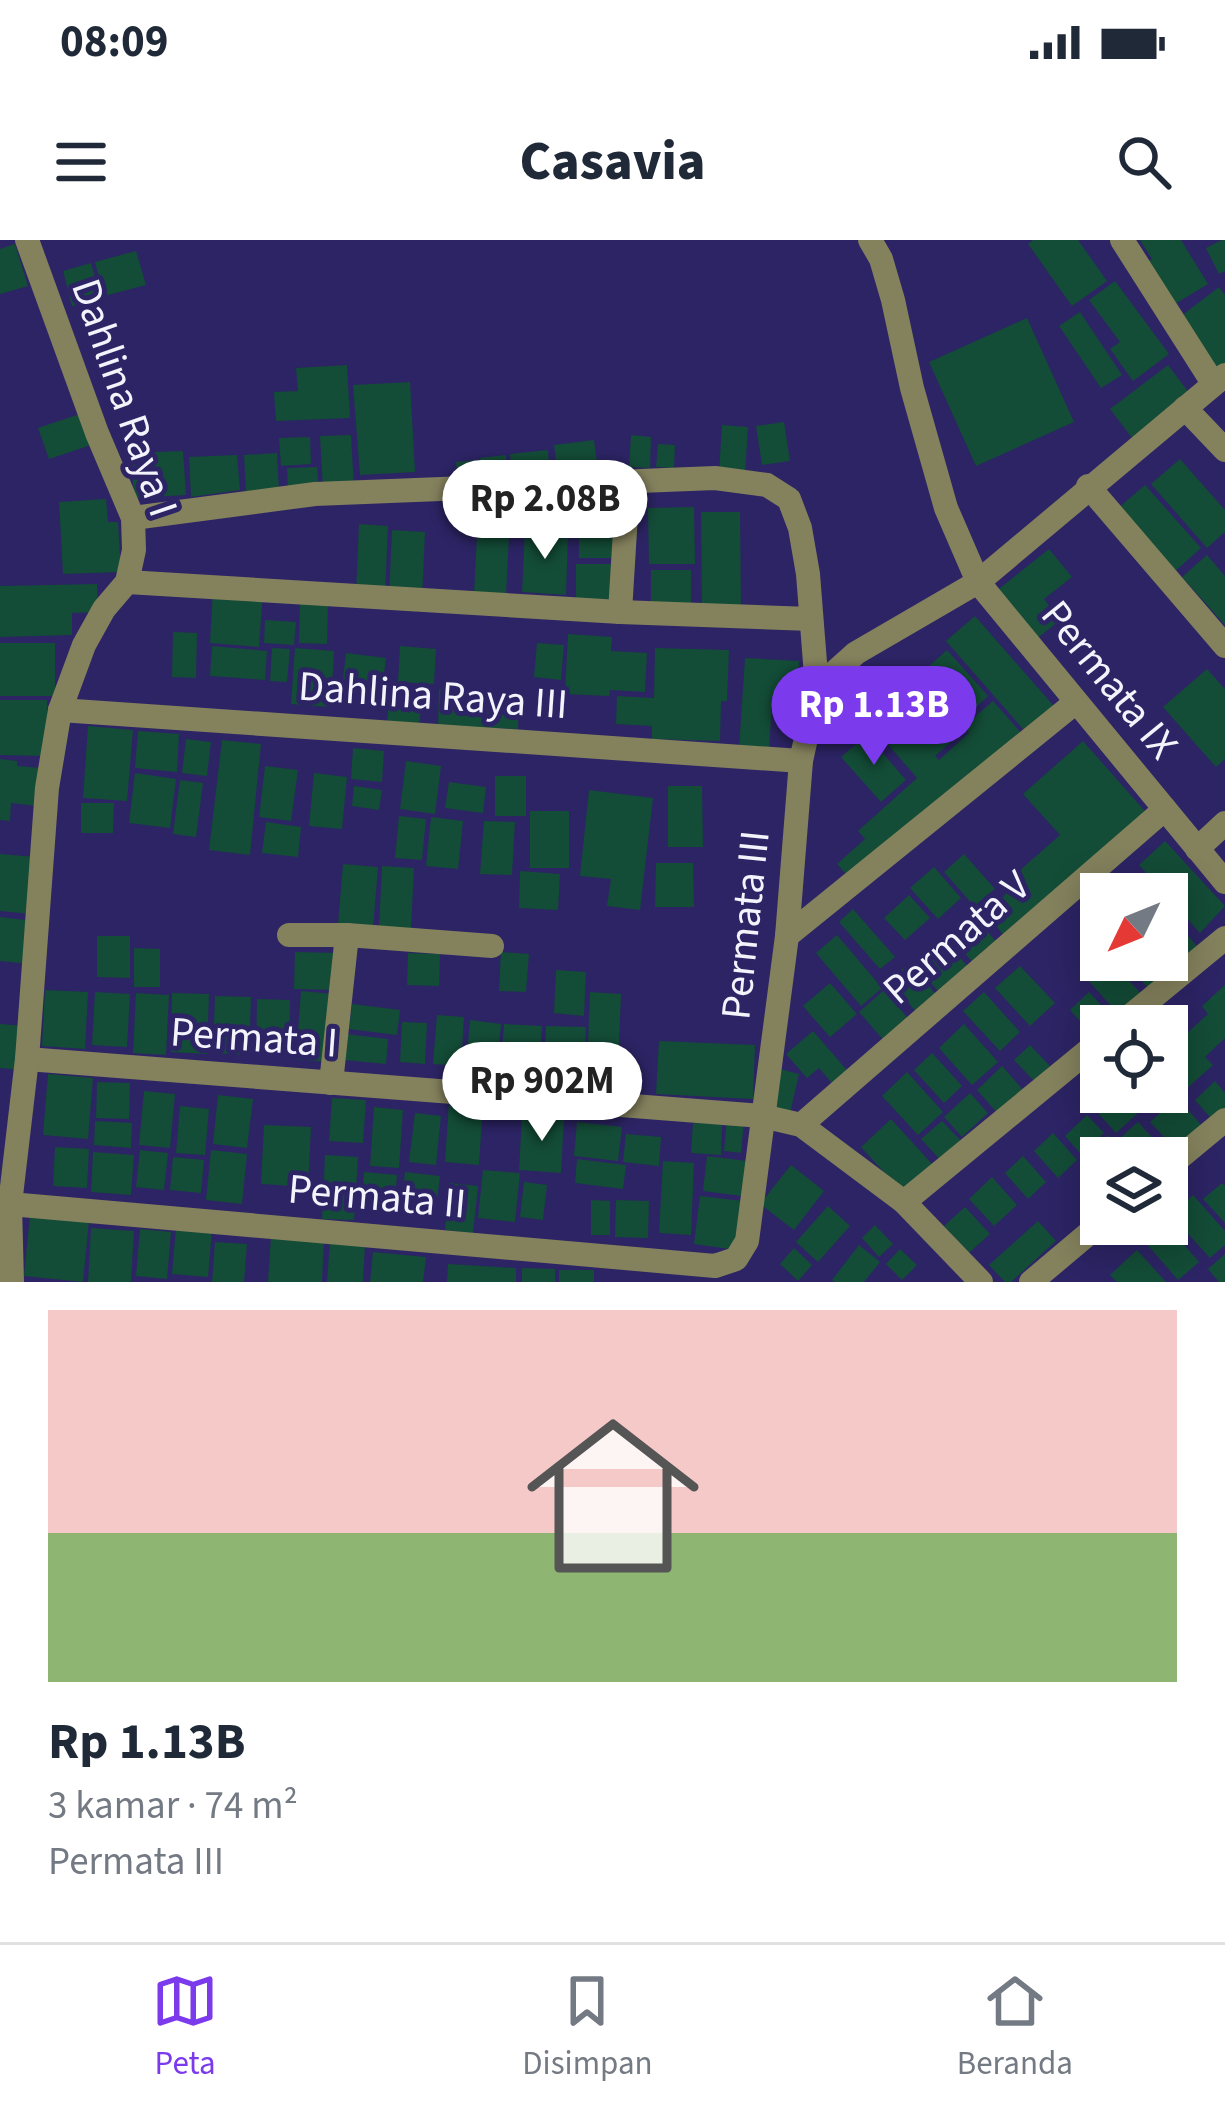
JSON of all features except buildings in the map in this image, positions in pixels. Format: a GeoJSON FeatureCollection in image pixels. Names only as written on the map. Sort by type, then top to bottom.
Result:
{"type":"FeatureCollection","features":[{"type":"Feature","properties":{"kind":"street","name":"Dahlina Raya I"},"geometry":{"type":"LineString","coordinates":[[12,1282],[10,1204],[27,1059],[47,788],[60,710],[84,645],[104,609],[127,582],[134,550],[133,518],[97,433],[28,240]]}},
{"type":"Feature","properties":{"kind":"street","name":"Permata IX"},"geometry":{"type":"LineString","coordinates":[[870,240],[893,300],[946,508],[978,582],[1225,882]]}},
{"type":"Feature","properties":{"kind":"street"},"geometry":{"type":"LineString","coordinates":[[817,688],[856,653],[978,582],[1219,379],[1123,240]]}},
{"type":"Feature","properties":{"kind":"street"},"geometry":{"type":"LineString","coordinates":[[1185,408],[1225,450]]}},
{"type":"Feature","properties":{"kind":"street","name":"Permata III"},"geometry":{"type":"LineString","coordinates":[[628,482],[715,478],[767,485],[789,499],[800,528],[817,688],[801,761],[787,936],[747,1241],[736,1259]]}},
{"type":"Feature","properties":{"kind":"street"},"geometry":{"type":"LineString","coordinates":[[133,518],[315,494],[628,482],[620,612]]}},
{"type":"Feature","properties":{"kind":"street"},"geometry":{"type":"LineString","coordinates":[[1088,486],[1225,646]]}},
{"type":"Feature","properties":{"kind":"street"},"geometry":{"type":"LineString","coordinates":[[127,582],[811,619]]}},
{"type":"Feature","properties":{"kind":"street"},"geometry":{"type":"LineString","coordinates":[[787,936],[1076,702]]}},
{"type":"Feature","properties":{"kind":"street","name":"Dahlina Raya III"},"geometry":{"type":"LineString","coordinates":[[60,710],[801,761]]}},
{"type":"Feature","properties":{"kind":"street","name":"Permata V"},"geometry":{"type":"LineString","coordinates":[[801,1125],[1165,809]]}},
{"type":"Feature","properties":{"kind":"street"},"geometry":{"type":"LineString","coordinates":[[1197,849],[1225,823]]}},
{"type":"Feature","properties":{"kind":"street"},"geometry":{"type":"LineString","coordinates":[[289,935],[492,946]]}},
{"type":"Feature","properties":{"kind":"street"},"geometry":{"type":"LineString","coordinates":[[331,1083],[347,935]]}},
{"type":"Feature","properties":{"kind":"street"},"geometry":{"type":"LineString","coordinates":[[1144,1005],[1225,938]]}},
{"type":"Feature","properties":{"kind":"street"},"geometry":{"type":"LineString","coordinates":[[904,1202],[1080,1057]]}},
{"type":"Feature","properties":{"kind":"street","name":"Permata I"},"geometry":{"type":"LineString","coordinates":[[27,1059],[762,1116],[801,1125]]}},
{"type":"Feature","properties":{"kind":"street"},"geometry":{"type":"LineString","coordinates":[[1188,1151],[1225,1120]]}},
{"type":"Feature","properties":{"kind":"street"},"geometry":{"type":"LineString","coordinates":[[801,1125],[904,1202],[965,1276]]}},
{"type":"Feature","properties":{"kind":"street","name":"Permata II"},"geometry":{"type":"LineString","coordinates":[[10,1204],[715,1266],[736,1259]]}},
{"type":"Feature","properties":{"kind":"street"},"geometry":{"type":"LineString","coordinates":[[1031,1282],[1080,1241]]}}]}
